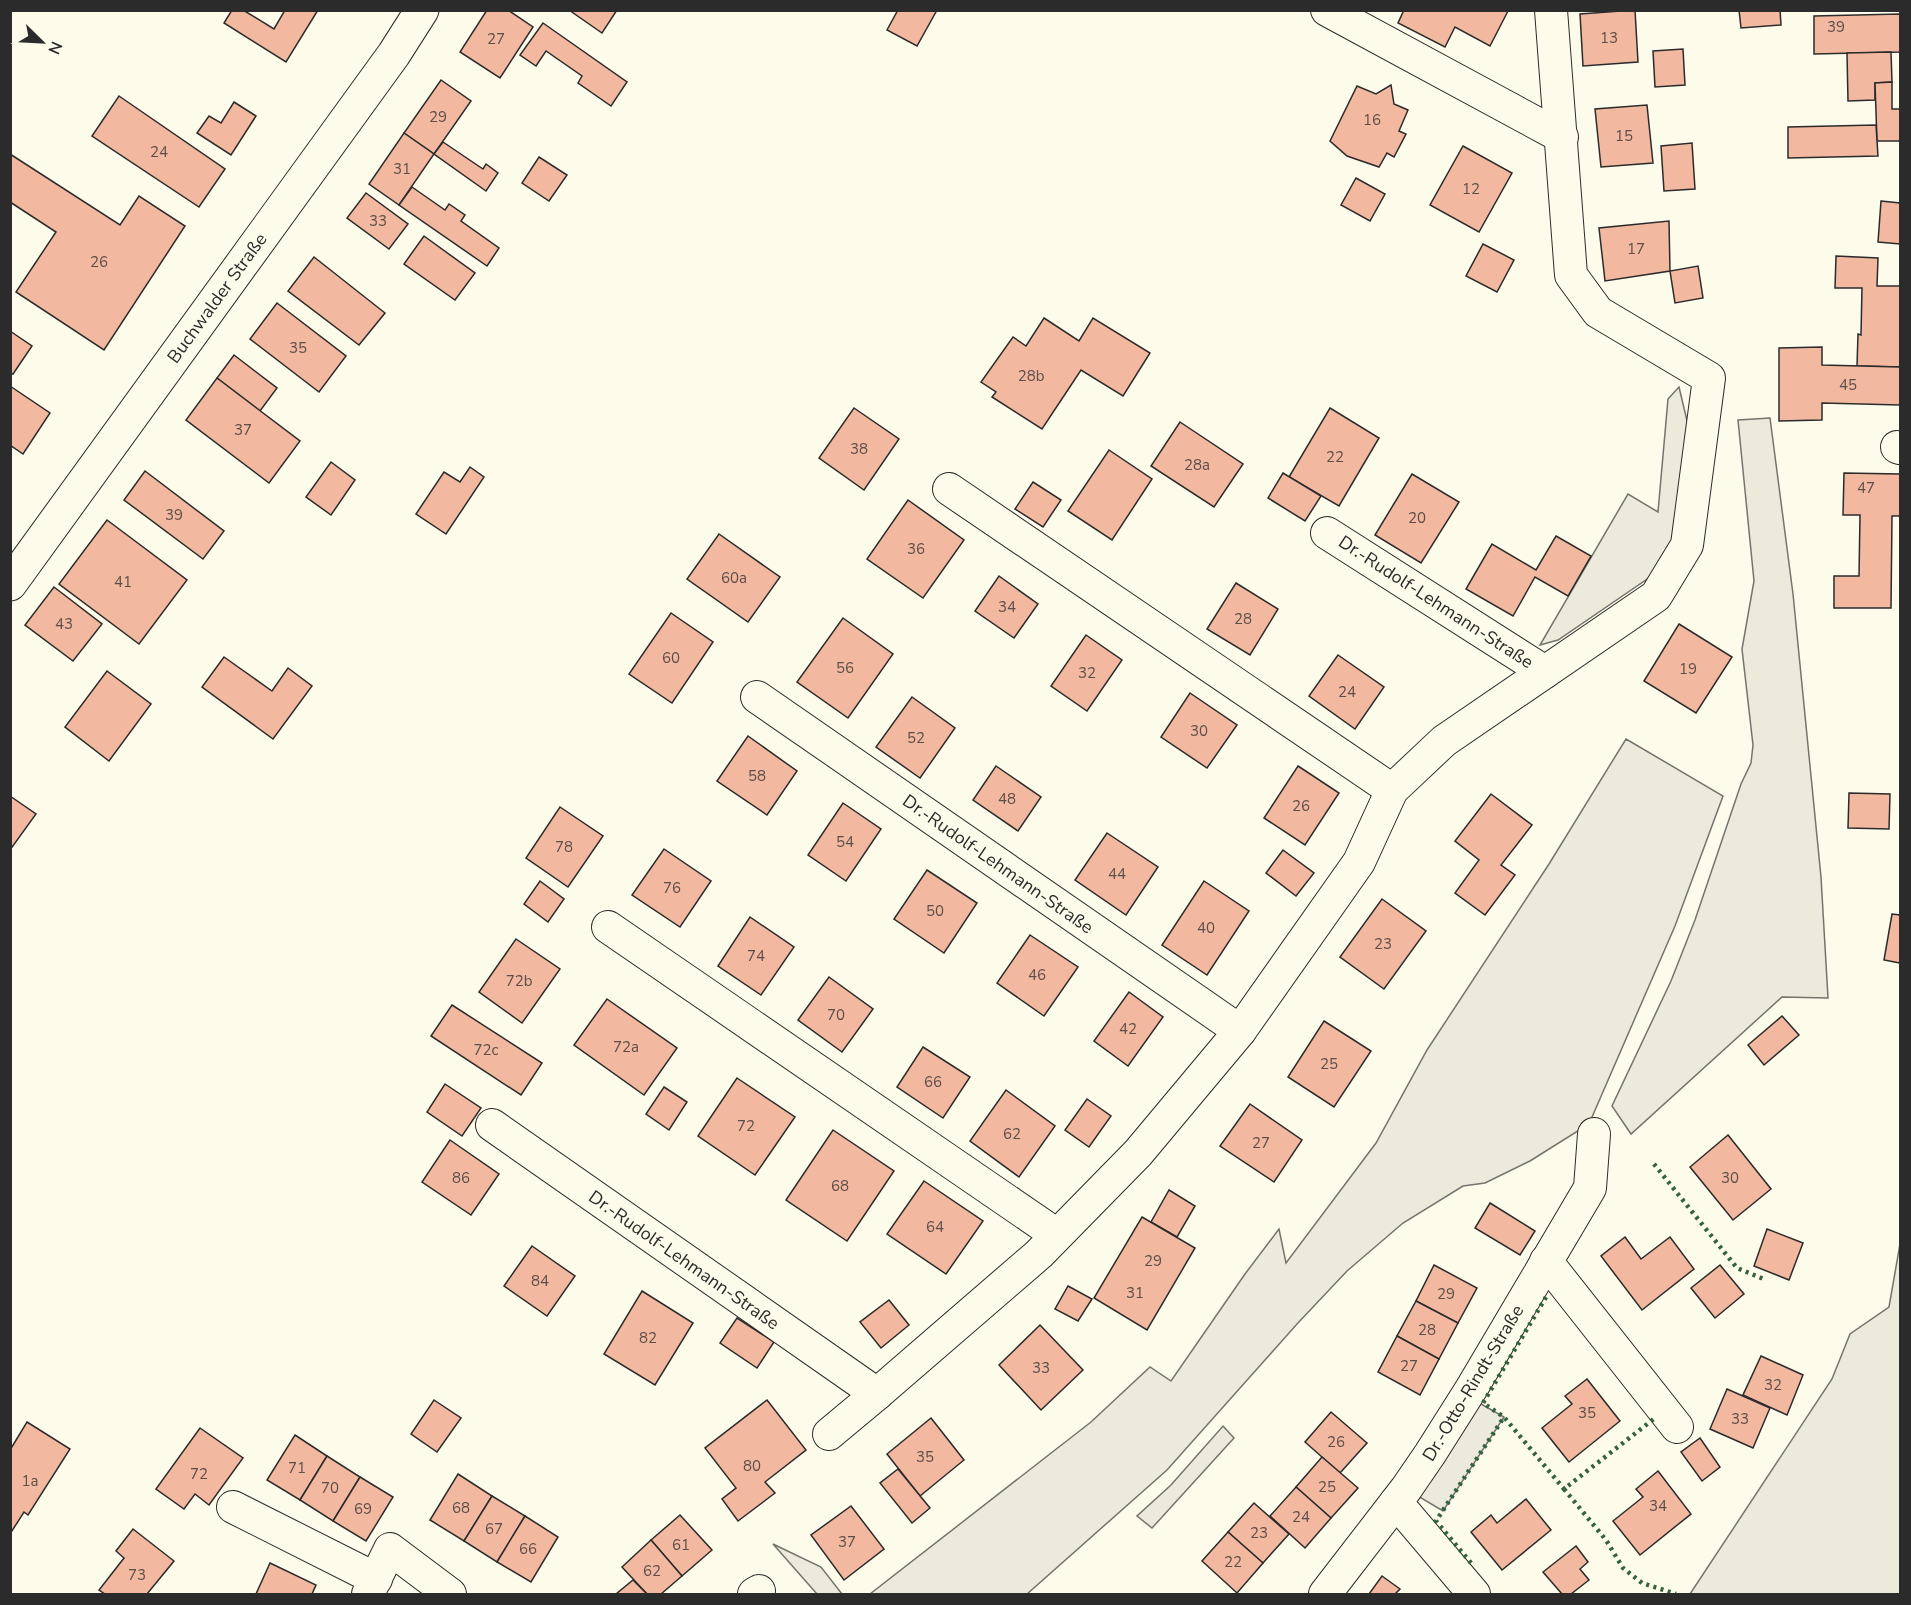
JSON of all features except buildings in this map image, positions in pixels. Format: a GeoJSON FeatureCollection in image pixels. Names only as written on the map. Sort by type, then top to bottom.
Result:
{"type":"FeatureCollection","features":[{"type":"Feature","properties":{"kind":"street","name":"Buchwalder Straße"},"geometry":{"type":"LineString","coordinates":[[10,584],[394,54],[422,10]]}},
{"type":"Feature","properties":{"kind":"street"},"geometry":{"type":"LineString","coordinates":[[1327,10],[1562,137]]}},
{"type":"Feature","properties":{"kind":"street","name":"Dr.-Rudolf-Lehmann-Straße"},"geometry":{"type":"LineString","coordinates":[[829,1434],[1039,1254],[1138,1153],[1239,1031],[1359,862],[1392,790],[1444,741],[1656,596],[1687,545],[1709,378],[1598,312],[1571,274],[1551,10]]}},
{"type":"Feature","properties":{"kind":"street"},"geometry":{"type":"LineString","coordinates":[[949,489],[1392,790]]}},
{"type":"Feature","properties":{"kind":"street","name":"Dr.-Rudolf-Lehmann-Straße"},"geometry":{"type":"LineString","coordinates":[[1327,532],[1545,672]]}},
{"type":"Feature","properties":{"kind":"street","name":"Dr.-Rudolf-Lehmann-Straße"},"geometry":{"type":"LineString","coordinates":[[757,697],[1239,1031]]}},
{"type":"Feature","properties":{"kind":"street"},"geometry":{"type":"LineString","coordinates":[[608,927],[1057,1235]]}},
{"type":"Feature","properties":{"kind":"street","name":"Dr.-Rudolf-Lehmann-Straße"},"geometry":{"type":"LineString","coordinates":[[492,1125],[877,1394]]}},
{"type":"Feature","properties":{"kind":"street","name":"Dr.-Otto-Rindt-Straße"},"geometry":{"type":"LineString","coordinates":[[1325,1594],[1406,1489],[1473,1386],[1590,1188],[1594,1134]]}},
{"type":"Feature","properties":{"kind":"street"},"geometry":{"type":"LineString","coordinates":[[1546,1261],[1677,1427]]}},
{"type":"Feature","properties":{"kind":"street"},"geometry":{"type":"LineString","coordinates":[[1396,1502],[1474,1594]]}},
{"type":"Feature","properties":{"kind":"street"},"geometry":{"type":"LineString","coordinates":[[234,1507],[372,1587],[390,1550],[450,1594]]}},
{"type":"Feature","properties":{"kind":"shaded area"},"geometry":{"type":"Polygon","coordinates":[[[1679,387],[1688,425],[1675,542],[1653,575],[1558,640],[1540,645],[1628,494],[1658,512],[1668,399],[1679,387]]]}},
{"type":"Feature","properties":{"kind":"shaded area"},"geometry":{"type":"Polygon","coordinates":[[[1770,418],[1793,594],[1821,877],[1828,998],[1782,997],[1631,1134],[1612,1106],[1671,981],[1695,920],[1741,784],[1751,763],[1753,745],[1742,649],[1754,581],[1738,420],[1770,418]]]}},
{"type":"Feature","properties":{"kind":"shaded area"},"geometry":{"type":"Polygon","coordinates":[[[1626,739],[1723,796],[1675,926],[1589,1124],[1530,1161],[1485,1183],[1463,1186],[1403,1223],[1347,1271],[1167,1470],[1027,1594],[870,1594],[1091,1422],[1150,1367],[1171,1381],[1279,1229],[1286,1263],[1376,1143],[1427,1050],[1549,864],[1626,739]]]}},
{"type":"Feature","properties":{"kind":"shaded area"},"geometry":{"type":"Polygon","coordinates":[[[1900,1244],[1900,1594],[1690,1594],[1832,1379],[1850,1334],[1889,1307],[1900,1244]]]}},
{"type":"Feature","properties":{"kind":"shaded area"},"geometry":{"type":"Polygon","coordinates":[[[1467,1396],[1504,1417],[1443,1511],[1406,1489],[1467,1396]]]}},
{"type":"Feature","properties":{"kind":"shaded area"},"geometry":{"type":"Polygon","coordinates":[[[1223,1426],[1234,1438],[1152,1528],[1137,1516],[1171,1485],[1223,1426]]]}},
{"type":"Feature","properties":{"kind":"shaded area"},"geometry":{"type":"Polygon","coordinates":[[[773,1544],[821,1567],[842,1594],[817,1594],[773,1544]]]}},
{"type":"Feature","properties":{"kind":"hedge"},"geometry":{"type":"LineString","coordinates":[[1654,1164],[1737,1268],[1766,1280]]}},
{"type":"Feature","properties":{"kind":"hedge"},"geometry":{"type":"LineString","coordinates":[[1546,1297],[1483,1403],[1504,1417],[1564,1489],[1655,1418],[1654,1416]]}},
{"type":"Feature","properties":{"kind":"hedge"},"geometry":{"type":"LineString","coordinates":[[1471,1563],[1436,1521],[1504,1417]]}},
{"type":"Feature","properties":{"kind":"hedge"},"geometry":{"type":"LineString","coordinates":[[1564,1489],[1606,1540],[1623,1568],[1642,1583],[1676,1594]]}}]}
